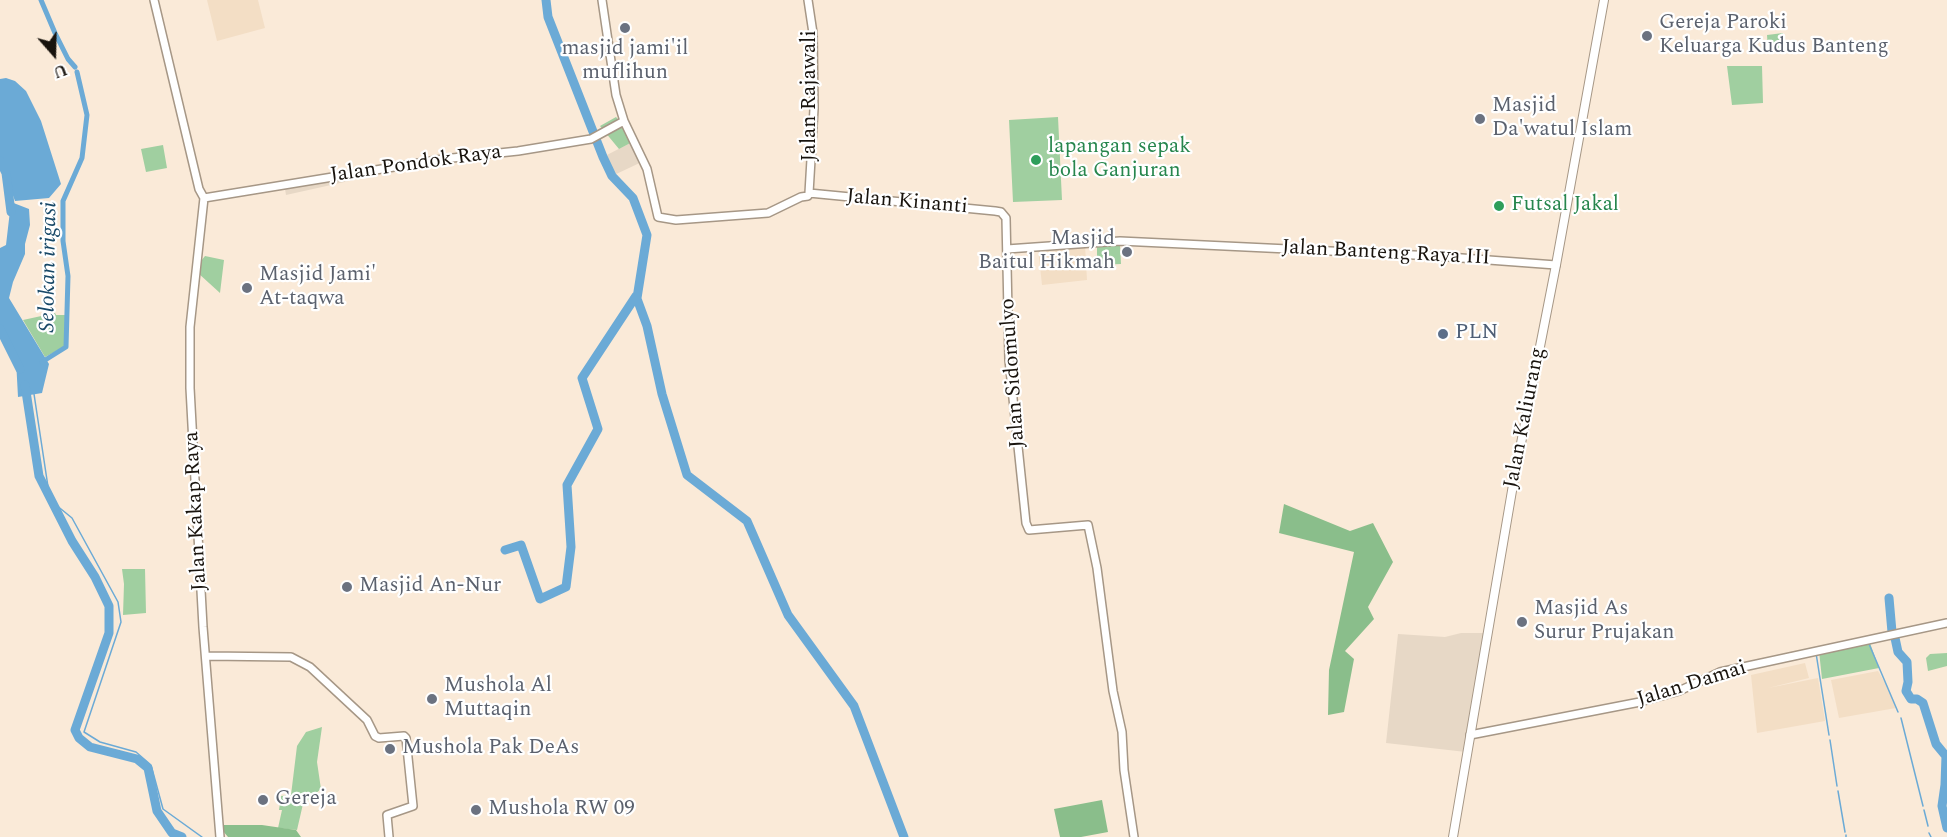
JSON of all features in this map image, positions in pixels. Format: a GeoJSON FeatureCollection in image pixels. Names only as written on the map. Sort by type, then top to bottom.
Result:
{"type":"FeatureCollection","features":[{"type":"Feature","properties":{"kind":"main road","name":"Jalan Kaliurang"},"geometry":{"type":"LineString","coordinates":[[1453,837],[1514,479],[1604,0]]}},
{"type":"Feature","properties":{"kind":"street"},"geometry":{"type":"LineString","coordinates":[[154,0],[199,189],[204,198]]}},
{"type":"Feature","properties":{"kind":"street"},"geometry":{"type":"LineString","coordinates":[[602,0],[612,60],[613,82],[625,123],[647,169],[658,217],[676,220],[768,213],[801,197],[808,196],[809,193]]}},
{"type":"Feature","properties":{"kind":"street","name":"Jalan Rajawali"},"geometry":{"type":"LineString","coordinates":[[808,0],[813,33],[814,97],[809,193]]}},
{"type":"Feature","properties":{"kind":"street","name":"Jalan Pondok Raya"},"geometry":{"type":"LineString","coordinates":[[204,198],[444,159],[518,151],[591,139],[625,123]]}},
{"type":"Feature","properties":{"kind":"street","name":"Jalan Kinanti"},"geometry":{"type":"LineString","coordinates":[[809,193],[995,211],[1004,215]]}},
{"type":"Feature","properties":{"kind":"street","name":"Jalan Kakap Raya"},"geometry":{"type":"LineString","coordinates":[[204,198],[190,334],[190,388],[203,627],[220,837]]}},
{"type":"Feature","properties":{"kind":"street","name":"Jalan Sidomulyo"},"geometry":{"type":"LineString","coordinates":[[1004,215],[1007,221],[1009,360],[1029,531],[1088,525],[1102,603],[1113,691],[1122,732],[1124,770],[1134,837]]}},
{"type":"Feature","properties":{"kind":"street","name":"Jalan Banteng Raya III"},"geometry":{"type":"LineString","coordinates":[[1007,249],[1120,241],[1309,249],[1556,265]]}},
{"type":"Feature","properties":{"kind":"street","name":"Jalan Damai"},"geometry":{"type":"LineString","coordinates":[[1470,735],[1640,702],[1679,691],[1720,672],[1947,623]]}},
{"type":"Feature","properties":{"kind":"street"},"geometry":{"type":"LineString","coordinates":[[207,656],[291,657],[303,663],[367,720],[375,736],[379,738],[404,736],[413,806],[387,814],[389,837]]}},
{"type":"Feature","properties":{"kind":"shaded area"},"geometry":{"type":"Polygon","coordinates":[[[207,0],[258,0],[265,28],[217,41],[207,0]]]}},
{"type":"Feature","properties":{"kind":"shaded area"},"geometry":{"type":"Polygon","coordinates":[[[636,140],[646,160],[612,176],[603,157],[636,140]]]}},
{"type":"Feature","properties":{"kind":"shaded area"},"geometry":{"type":"Polygon","coordinates":[[[448,159],[286,195],[284,183],[448,159]]]}},
{"type":"Feature","properties":{"kind":"shaded area"},"geometry":{"type":"Polygon","coordinates":[[[1085,245],[1087,280],[1042,285],[1038,248],[1085,245]]]}},
{"type":"Feature","properties":{"kind":"shaded area"},"geometry":{"type":"Polygon","coordinates":[[[1461,633],[1486,633],[1466,752],[1386,743],[1398,634],[1445,637],[1461,633]]]}},
{"type":"Feature","properties":{"kind":"shaded area"},"geometry":{"type":"Polygon","coordinates":[[[1805,663],[1809,678],[1768,688],[1818,678],[1825,721],[1757,733],[1751,675],[1805,663]]]}},
{"type":"Feature","properties":{"kind":"shaded area"},"geometry":{"type":"Polygon","coordinates":[[[1878,671],[1896,708],[1839,718],[1831,680],[1878,671]]]}},
{"type":"Feature","properties":{"kind":"green space"},"geometry":{"type":"Polygon","coordinates":[[[1783,33],[1784,49],[1768,50],[1767,35],[1783,33]]]}},
{"type":"Feature","properties":{"kind":"green space"},"geometry":{"type":"Polygon","coordinates":[[[1727,66],[1762,66],[1763,103],[1732,105],[1727,66]]]}},
{"type":"Feature","properties":{"kind":"green space"},"geometry":{"type":"Polygon","coordinates":[[[616,117],[636,140],[619,149],[600,126],[616,117]]]}},
{"type":"Feature","properties":{"kind":"green space","name":"lapangan sepak bola Ganjuran"},"geometry":{"type":"Polygon","coordinates":[[[1058,117],[1062,200],[1013,202],[1009,120],[1058,117]]]}},
{"type":"Feature","properties":{"kind":"green space"},"geometry":{"type":"Polygon","coordinates":[[[163,145],[167,168],[146,172],[141,149],[163,145]]]}},
{"type":"Feature","properties":{"kind":"green space"},"geometry":{"type":"Polygon","coordinates":[[[1120,244],[1121,264],[1097,265],[1097,245],[1120,244]]]}},
{"type":"Feature","properties":{"kind":"green space"},"geometry":{"type":"Polygon","coordinates":[[[205,256],[224,260],[220,293],[198,273],[205,256]]]}},
{"type":"Feature","properties":{"kind":"green space"},"geometry":{"type":"Polygon","coordinates":[[[55,313],[56,315],[68,315],[68,345],[45,357],[23,320],[55,313]]]}},
{"type":"Feature","properties":{"kind":"green space"},"geometry":{"type":"Polygon","coordinates":[[[1284,504],[1350,531],[1373,523],[1393,562],[1368,607],[1374,619],[1345,651],[1354,659],[1344,712],[1328,715],[1329,670],[1354,552],[1279,533],[1284,504]]]}},
{"type":"Feature","properties":{"kind":"green space"},"geometry":{"type":"Polygon","coordinates":[[[122,569],[145,569],[146,613],[123,615],[122,569]]]}},
{"type":"Feature","properties":{"kind":"green space"},"geometry":{"type":"Polygon","coordinates":[[[1870,643],[1879,668],[1822,679],[1819,651],[1870,643]]]}},
{"type":"Feature","properties":{"kind":"green space"},"geometry":{"type":"Polygon","coordinates":[[[1947,653],[1947,666],[1928,671],[1926,658],[1930,654],[1947,653]]]}},
{"type":"Feature","properties":{"kind":"green space"},"geometry":{"type":"Polygon","coordinates":[[[322,727],[317,762],[321,789],[303,804],[297,830],[278,828],[282,810],[279,810],[281,796],[291,795],[297,746],[306,732],[322,727]]]}},
{"type":"Feature","properties":{"kind":"green space"},"geometry":{"type":"Polygon","coordinates":[[[1102,800],[1108,832],[1081,837],[1060,837],[1054,809],[1102,800]]]}},
{"type":"Feature","properties":{"kind":"green space"},"geometry":{"type":"Polygon","coordinates":[[[218,825],[262,825],[296,830],[301,837],[228,837],[218,825]]]}},
{"type":"Feature","properties":{"kind":"water"},"geometry":{"type":"Polygon","coordinates":[[[0,79],[15,81],[26,91],[41,121],[61,184],[49,198],[15,201],[0,160],[0,79]]]}},
{"type":"Feature","properties":{"kind":"water"},"geometry":{"type":"Polygon","coordinates":[[[11,202],[29,209],[30,225],[25,254],[9,298],[49,364],[42,393],[18,397],[16,360],[0,329],[0,248],[6,245],[11,202]]]}},
{"type":"Feature","properties":{"kind":"waterway","name":"Selokan irigasi"},"geometry":{"type":"LineString","coordinates":[[41,0],[68,59],[75,67]]}},
{"type":"Feature","properties":{"kind":"waterway"},"geometry":{"type":"LineString","coordinates":[[546,0],[548,17],[603,157],[612,176],[633,198],[647,235],[637,298]]}},
{"type":"Feature","properties":{"kind":"waterway","name":"Selokan irigasi"},"geometry":{"type":"LineString","coordinates":[[42,362],[66,347],[68,276],[63,241],[63,201],[82,158],[87,115],[77,72]]}},
{"type":"Feature","properties":{"kind":"waterway"},"geometry":{"type":"LineString","coordinates":[[0,161],[6,173],[11,212]]}},
{"type":"Feature","properties":{"kind":"waterway"},"geometry":{"type":"LineString","coordinates":[[505,550],[521,545],[540,599],[566,587],[571,547],[567,485],[598,429],[582,378],[636,296],[647,326],[662,394],[687,475],[747,521],[788,615],[854,706],[904,837]]}},
{"type":"Feature","properties":{"kind":"waterway"},"geometry":{"type":"LineString","coordinates":[[0,329],[20,369]]}},
{"type":"Feature","properties":{"kind":"waterway"},"geometry":{"type":"LineString","coordinates":[[25,385],[39,476],[109,606],[109,633],[75,730],[79,738],[90,747],[137,759],[148,768],[157,811],[172,833],[182,837]]}},
{"type":"Feature","properties":{"kind":"waterway"},"geometry":{"type":"LineString","coordinates":[[34,394],[50,500],[72,518],[118,602],[121,622],[84,732],[100,742],[136,752],[151,765],[163,809],[202,837]]}},
{"type":"Feature","properties":{"kind":"waterway"},"geometry":{"type":"LineString","coordinates":[[1889,598],[1892,632]]}},
{"type":"Feature","properties":{"kind":"waterway"},"geometry":{"type":"LineString","coordinates":[[1895,638],[1898,652],[1907,662],[1906,691],[1911,699],[1917,699],[1923,703],[1936,744],[1946,756],[1942,806],[1947,828]]}},
{"type":"Feature","properties":{"kind":"waterway"},"geometry":{"type":"LineString","coordinates":[[1869,644],[1898,712]]}},
{"type":"Feature","properties":{"kind":"waterway"},"geometry":{"type":"LineString","coordinates":[[1816,653],[1829,735]]}},
{"type":"Feature","properties":{"kind":"waterway"},"geometry":{"type":"LineString","coordinates":[[1901,718],[1923,806]]}},
{"type":"Feature","properties":{"kind":"waterway"},"geometry":{"type":"LineString","coordinates":[[1830,740],[1837,786]]}},
{"type":"Feature","properties":{"kind":"waterway"},"geometry":{"type":"LineString","coordinates":[[1838,791],[1845,832]]}},
{"type":"Feature","properties":{"kind":"waterway"},"geometry":{"type":"LineString","coordinates":[[1924,810],[1928,826]]}},
{"type":"Feature","properties":{"kind":"waterway"},"geometry":{"type":"LineString","coordinates":[[1929,833],[1931,837]]}},
{"type":"Feature","properties":{"kind":"place","name":"masjid jami'il muflihun"},"geometry":{"type":"Point","coordinates":[625,28]}},
{"type":"Feature","properties":{"kind":"place","name":"Gereja Paroki Keluarga Kudus Banteng"},"geometry":{"type":"Point","coordinates":[1647,36]}},
{"type":"Feature","properties":{"kind":"place","name":"Masjid Da'watul Islam"},"geometry":{"type":"Point","coordinates":[1480,119]}},
{"type":"Feature","properties":{"kind":"place","name":"lapangan sepak bola Ganjuran"},"geometry":{"type":"Point","coordinates":[1036,160]}},
{"type":"Feature","properties":{"kind":"place","name":"Futsal Jakal"},"geometry":{"type":"Point","coordinates":[1499,206]}},
{"type":"Feature","properties":{"kind":"place","name":"Masjid Baitul Hikmah"},"geometry":{"type":"Point","coordinates":[1127,252]}},
{"type":"Feature","properties":{"kind":"place","name":"Masjid Jami' At-taqwa"},"geometry":{"type":"Point","coordinates":[247,288]}},
{"type":"Feature","properties":{"kind":"place","name":"PLN"},"geometry":{"type":"Point","coordinates":[1443,334]}},
{"type":"Feature","properties":{"kind":"place","name":"Masjid An-Nur"},"geometry":{"type":"Point","coordinates":[347,587]}},
{"type":"Feature","properties":{"kind":"place","name":"Masjid As Surur Prujakan"},"geometry":{"type":"Point","coordinates":[1522,622]}},
{"type":"Feature","properties":{"kind":"place","name":"Mushola Al Muttaqin"},"geometry":{"type":"Point","coordinates":[432,699]}},
{"type":"Feature","properties":{"kind":"place","name":"Mushola Pak DeAs"},"geometry":{"type":"Point","coordinates":[390,749]}},
{"type":"Feature","properties":{"kind":"place","name":"Gereja"},"geometry":{"type":"Point","coordinates":[263,800]}},
{"type":"Feature","properties":{"kind":"place","name":"Mushola RW 09"},"geometry":{"type":"Point","coordinates":[476,810]}}]}
